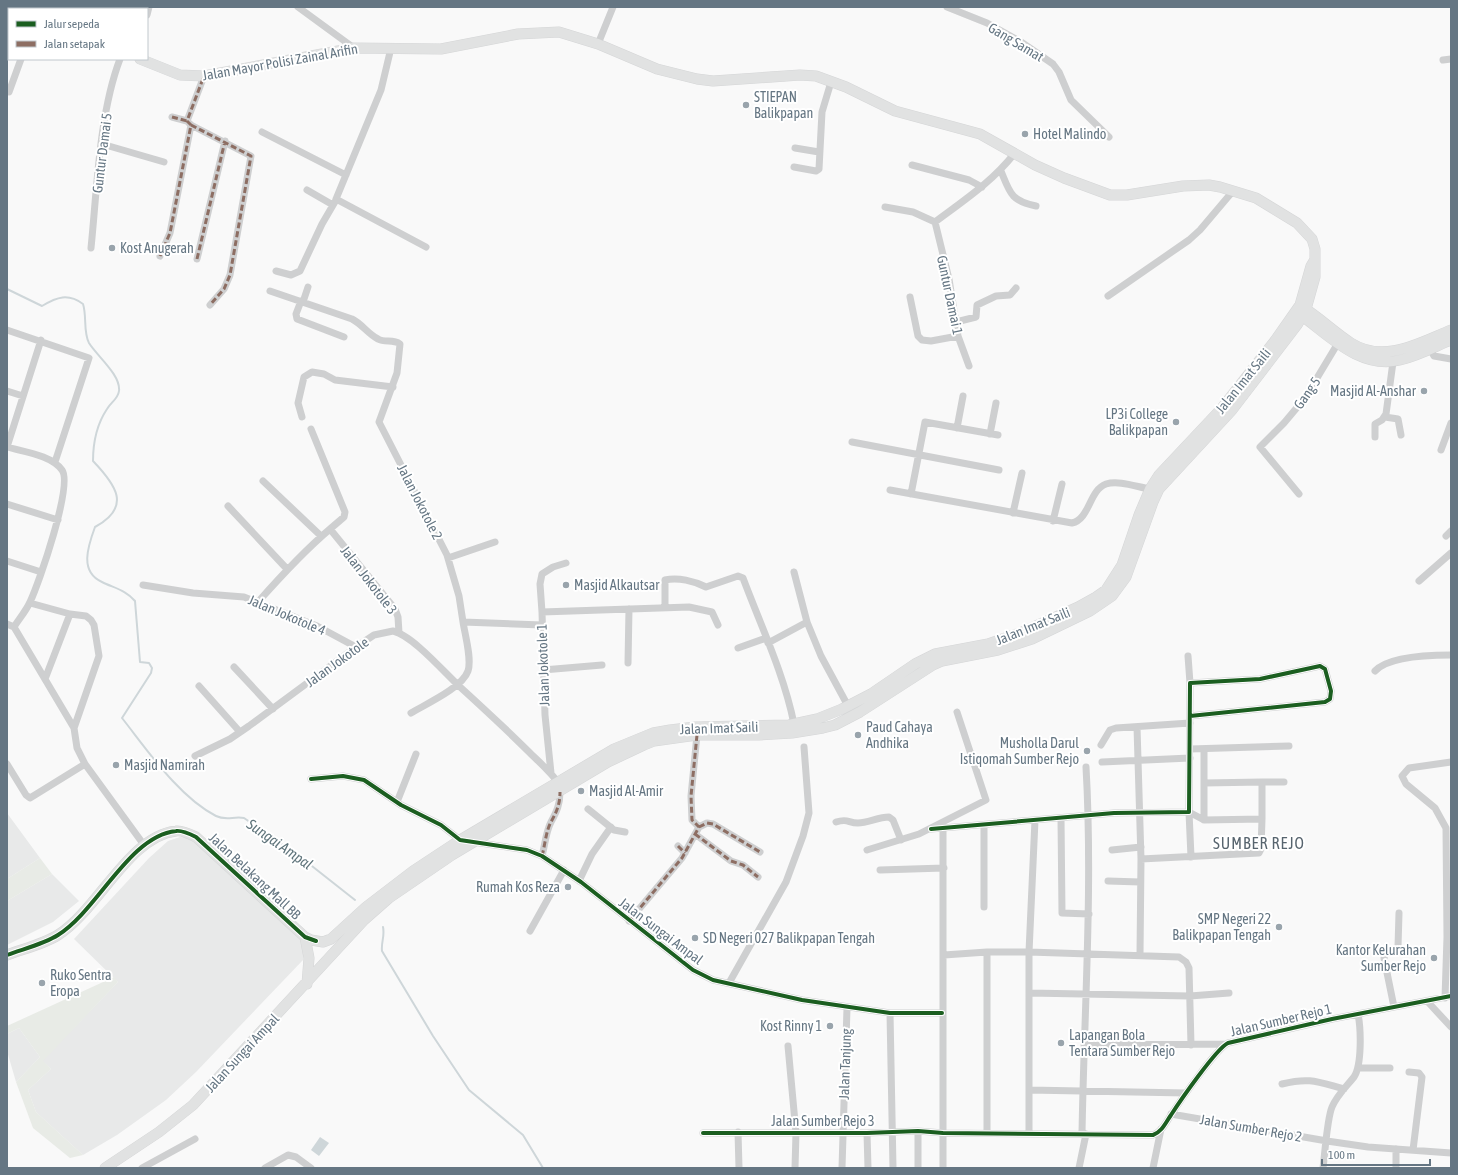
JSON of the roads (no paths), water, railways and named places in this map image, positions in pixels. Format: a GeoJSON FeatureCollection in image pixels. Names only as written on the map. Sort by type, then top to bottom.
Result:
{"type":"FeatureCollection","features":[{"type":"Feature","properties":{"kind":"main road","name":"Jalan Mayor Polisi Zainal Arifin"},"geometry":{"type":"LineString","coordinates":[[142,60],[180,75],[192,77],[354,48],[441,49],[518,34],[538,32],[569,34],[598,44],[657,69],[697,79],[741,80],[800,75],[816,76],[846,87],[895,110],[980,134],[1014,154],[1064,178],[1110,195],[1127,195],[1176,187],[1209,185],[1256,198],[1297,223],[1312,239],[1315,259],[1311,266],[1300,314]]}},
{"type":"Feature","properties":{"kind":"main road"},"geometry":{"type":"LineString","coordinates":[[1300,314],[1338,343],[1363,358],[1393,362],[1418,355],[1451,340]]}},
{"type":"Feature","properties":{"kind":"main road"},"geometry":{"type":"LineString","coordinates":[[1300,314],[1353,344],[1369,350],[1384,353],[1408,348],[1451,330]]}},
{"type":"Feature","properties":{"kind":"main road","name":"Jalan Imat Saili"},"geometry":{"type":"LineString","coordinates":[[460,840],[608,762],[654,741],[697,735],[764,735],[792,733],[836,725],[860,712],[933,665],[1036,627],[1084,605],[1106,590],[1122,565],[1141,508],[1150,489],[1159,476],[1222,408],[1274,342],[1300,314]]}},
{"type":"Feature","properties":{"kind":"main road","name":"Jalan Imat Saili"},"geometry":{"type":"LineString","coordinates":[[476,842],[560,788],[614,749],[653,733],[695,727],[794,724],[817,719],[848,706],[871,694],[926,658],[946,651],[973,651],[1012,646],[1032,639],[1090,611],[1112,596],[1126,577],[1152,502],[1159,489],[1232,410],[1300,314]]}},
{"type":"Feature","properties":{"kind":"main road","name":"Jalan Belakang Mall BB"},"geometry":{"type":"LineString","coordinates":[[7,955],[58,935],[88,908],[124,865],[144,845],[157,837],[177,830],[196,837],[305,937],[322,942],[331,939],[364,914]]}},
{"type":"Feature","properties":{"kind":"main road","name":"Jalan Sungai Ampal"},"geometry":{"type":"LineString","coordinates":[[105,1168],[160,1132],[193,1105],[307,984],[364,914],[413,870],[460,840]]}},
{"type":"Feature","properties":{"kind":"main road","name":"Jalan Sungai Ampal"},"geometry":{"type":"LineString","coordinates":[[389,893],[476,842]]}},
{"type":"Feature","properties":{"kind":"main road"},"geometry":{"type":"LineString","coordinates":[[305,937],[309,958],[307,984]]}},
{"type":"Feature","properties":{"kind":"street"},"geometry":{"type":"LineString","coordinates":[[298,7],[354,48]]}},
{"type":"Feature","properties":{"kind":"street"},"geometry":{"type":"LineString","coordinates":[[598,44],[613,7]]}},
{"type":"Feature","properties":{"kind":"street","name":"Gang Samat"},"geometry":{"type":"LineString","coordinates":[[947,7],[987,23],[1014,38],[1053,64],[1059,72],[1068,95],[1109,137]]}},
{"type":"Feature","properties":{"kind":"street"},"geometry":{"type":"LineString","coordinates":[[276,271],[291,275],[297,274],[334,203],[381,90],[391,48]]}},
{"type":"Feature","properties":{"kind":"street"},"geometry":{"type":"LineString","coordinates":[[1443,60],[1451,59]]}},
{"type":"Feature","properties":{"kind":"street"},"geometry":{"type":"LineString","coordinates":[[9,92],[21,60]]}},
{"type":"Feature","properties":{"kind":"street","name":"Guntur Damai 5"},"geometry":{"type":"LineString","coordinates":[[91,248],[102,144],[112,79],[120,60]]}},
{"type":"Feature","properties":{"kind":"street"},"geometry":{"type":"LineString","coordinates":[[160,256],[170,233],[189,123],[204,76]]}},
{"type":"Feature","properties":{"kind":"street"},"geometry":{"type":"LineString","coordinates":[[794,167],[818,171],[822,112],[831,82]]}},
{"type":"Feature","properties":{"kind":"street"},"geometry":{"type":"LineString","coordinates":[[172,117],[189,123],[251,157],[230,275],[224,289],[210,305]]}},
{"type":"Feature","properties":{"kind":"street"},"geometry":{"type":"LineString","coordinates":[[262,132],[346,175]]}},
{"type":"Feature","properties":{"kind":"street"},"geometry":{"type":"LineString","coordinates":[[197,260],[225,142]]}},
{"type":"Feature","properties":{"kind":"street"},"geometry":{"type":"LineString","coordinates":[[102,144],[164,162]]}},
{"type":"Feature","properties":{"kind":"street"},"geometry":{"type":"LineString","coordinates":[[795,148],[819,152]]}},
{"type":"Feature","properties":{"kind":"street"},"geometry":{"type":"LineString","coordinates":[[884,207],[913,212],[935,222],[982,187],[1000,171],[1014,154]]}},
{"type":"Feature","properties":{"kind":"street"},"geometry":{"type":"LineString","coordinates":[[912,165],[969,180],[982,187]]}},
{"type":"Feature","properties":{"kind":"street"},"geometry":{"type":"LineString","coordinates":[[1000,171],[1012,196],[1024,204],[1036,206]]}},
{"type":"Feature","properties":{"kind":"street"},"geometry":{"type":"LineString","coordinates":[[307,190],[426,246]]}},
{"type":"Feature","properties":{"kind":"street"},"geometry":{"type":"LineString","coordinates":[[1108,296],[1189,240],[1200,230],[1233,191]]}},
{"type":"Feature","properties":{"kind":"street","name":"Guntur Damai 1"},"geometry":{"type":"LineString","coordinates":[[935,222],[949,280],[958,336],[969,366]]}},
{"type":"Feature","properties":{"kind":"street"},"geometry":{"type":"LineString","coordinates":[[308,287],[296,314],[297,319],[344,337]]}},
{"type":"Feature","properties":{"kind":"street"},"geometry":{"type":"LineString","coordinates":[[956,322],[976,317],[977,305],[996,296],[1010,295],[1016,288]]}},
{"type":"Feature","properties":{"kind":"street","name":"Jalan Jokotole 2"},"geometry":{"type":"LineString","coordinates":[[270,291],[352,319],[360,323],[377,339],[398,342],[400,349],[397,373],[393,387],[379,419],[380,425],[392,445],[448,558],[459,596],[468,665],[465,676],[458,685]]}},
{"type":"Feature","properties":{"kind":"street"},"geometry":{"type":"LineString","coordinates":[[910,297],[918,336],[922,340],[927,342],[958,336]]}},
{"type":"Feature","properties":{"kind":"street"},"geometry":{"type":"LineString","coordinates":[[7,330],[41,340],[89,358],[55,462]]}},
{"type":"Feature","properties":{"kind":"street"},"geometry":{"type":"LineString","coordinates":[[41,340],[7,447],[55,462],[65,474],[65,483],[58,520],[30,603],[10,626],[45,679],[74,728],[77,748],[85,764],[144,845]]}},
{"type":"Feature","properties":{"kind":"street","name":"Gang 5"},"geometry":{"type":"LineString","coordinates":[[1299,494],[1260,449],[1261,446],[1284,423],[1305,398],[1338,343]]}},
{"type":"Feature","properties":{"kind":"street"},"geometry":{"type":"LineString","coordinates":[[1430,349],[1434,356],[1451,358]]}},
{"type":"Feature","properties":{"kind":"street"},"geometry":{"type":"LineString","coordinates":[[1385,417],[1393,362]]}},
{"type":"Feature","properties":{"kind":"street"},"geometry":{"type":"LineString","coordinates":[[302,417],[298,403],[306,375],[317,372],[335,380],[393,387]]}},
{"type":"Feature","properties":{"kind":"street"},"geometry":{"type":"LineString","coordinates":[[7,391],[23,396]]}},
{"type":"Feature","properties":{"kind":"street"},"geometry":{"type":"LineString","coordinates":[[957,428],[963,396]]}},
{"type":"Feature","properties":{"kind":"street"},"geometry":{"type":"LineString","coordinates":[[911,494],[925,422],[994,434],[996,403]]}},
{"type":"Feature","properties":{"kind":"street"},"geometry":{"type":"LineString","coordinates":[[1375,437],[1375,424],[1385,417],[1398,419],[1401,435]]}},
{"type":"Feature","properties":{"kind":"street"},"geometry":{"type":"LineString","coordinates":[[1442,450],[1451,423]]}},
{"type":"Feature","properties":{"kind":"street"},"geometry":{"type":"LineString","coordinates":[[258,602],[287,569],[321,536],[344,517],[345,512],[311,429]]}},
{"type":"Feature","properties":{"kind":"street"},"geometry":{"type":"LineString","coordinates":[[852,442],[999,470]]}},
{"type":"Feature","properties":{"kind":"street"},"geometry":{"type":"LineString","coordinates":[[1013,513],[1022,472]]}},
{"type":"Feature","properties":{"kind":"street"},"geometry":{"type":"LineString","coordinates":[[263,481],[321,536]]}},
{"type":"Feature","properties":{"kind":"street"},"geometry":{"type":"LineString","coordinates":[[890,490],[1065,523],[1077,522],[1081,520],[1099,489],[1105,484],[1116,483],[1150,489]]}},
{"type":"Feature","properties":{"kind":"street"},"geometry":{"type":"LineString","coordinates":[[1053,521],[1062,484]]}},
{"type":"Feature","properties":{"kind":"street"},"geometry":{"type":"LineString","coordinates":[[7,504],[58,520]]}},
{"type":"Feature","properties":{"kind":"street"},"geometry":{"type":"LineString","coordinates":[[228,506],[287,569]]}},
{"type":"Feature","properties":{"kind":"street","name":"Jalan Jokotole 3"},"geometry":{"type":"LineString","coordinates":[[330,529],[395,609],[398,617],[399,633]]}},
{"type":"Feature","properties":{"kind":"street"},"geometry":{"type":"LineString","coordinates":[[448,558],[495,542]]}},
{"type":"Feature","properties":{"kind":"street"},"geometry":{"type":"LineString","coordinates":[[1419,581],[1451,553]]}},
{"type":"Feature","properties":{"kind":"street"},"geometry":{"type":"LineString","coordinates":[[7,562],[41,572]]}},
{"type":"Feature","properties":{"kind":"street"},"geometry":{"type":"LineString","coordinates":[[542,612],[540,584],[542,574],[553,567],[566,563]]}},
{"type":"Feature","properties":{"kind":"street"},"geometry":{"type":"LineString","coordinates":[[794,572],[807,622],[821,656],[848,706]]}},
{"type":"Feature","properties":{"kind":"street"},"geometry":{"type":"LineString","coordinates":[[667,608],[665,580],[672,579],[694,582],[708,587],[741,576],[787,695],[794,724]]}},
{"type":"Feature","properties":{"kind":"street","name":"Jalan Jokotole 4"},"geometry":{"type":"LineString","coordinates":[[143,585],[193,593],[234,595],[258,602],[317,626],[356,647]]}},
{"type":"Feature","properties":{"kind":"street"},"geometry":{"type":"LineString","coordinates":[[30,603],[70,614],[86,616],[94,625],[99,656],[74,728]]}},
{"type":"Feature","properties":{"kind":"street","name":"Jalan Jokotole 1"},"geometry":{"type":"LineString","coordinates":[[551,773],[545,715],[542,612],[689,607],[708,610],[714,615],[718,625]]}},
{"type":"Feature","properties":{"kind":"street"},"geometry":{"type":"LineString","coordinates":[[628,664],[629,609]]}},
{"type":"Feature","properties":{"kind":"street"},"geometry":{"type":"LineString","coordinates":[[45,679],[70,614]]}},
{"type":"Feature","properties":{"kind":"street"},"geometry":{"type":"LineString","coordinates":[[463,622],[542,625]]}},
{"type":"Feature","properties":{"kind":"street"},"geometry":{"type":"LineString","coordinates":[[738,648],[767,641],[807,622]]}},
{"type":"Feature","properties":{"kind":"street","name":"Jalan Jokotole"},"geometry":{"type":"LineString","coordinates":[[195,756],[240,732],[356,647],[379,633],[393,631],[399,633]]}},
{"type":"Feature","properties":{"kind":"street"},"geometry":{"type":"LineString","coordinates":[[399,633],[429,656],[551,773],[560,788],[559,805],[557,813],[551,822],[542,856]]}},
{"type":"Feature","properties":{"kind":"street"},"geometry":{"type":"LineString","coordinates":[[1375,671],[1380,666],[1398,660],[1429,655],[1451,655]]}},
{"type":"Feature","properties":{"kind":"street"},"geometry":{"type":"LineString","coordinates":[[1188,656],[1190,683],[1190,857]]}},
{"type":"Feature","properties":{"kind":"street"},"geometry":{"type":"LineString","coordinates":[[543,670],[602,665]]}},
{"type":"Feature","properties":{"kind":"street"},"geometry":{"type":"LineString","coordinates":[[1101,745],[1113,728],[1137,727],[1325,702],[1330,699],[1331,692],[1325,669],[1320,666],[1260,679],[1190,683]]}},
{"type":"Feature","properties":{"kind":"street"},"geometry":{"type":"LineString","coordinates":[[234,667],[273,709]]}},
{"type":"Feature","properties":{"kind":"street"},"geometry":{"type":"LineString","coordinates":[[411,713],[458,685]]}},
{"type":"Feature","properties":{"kind":"street"},"geometry":{"type":"LineString","coordinates":[[199,686],[240,732]]}},
{"type":"Feature","properties":{"kind":"street"},"geometry":{"type":"LineString","coordinates":[[867,850],[931,829],[986,799],[957,712]]}},
{"type":"Feature","properties":{"kind":"street"},"geometry":{"type":"LineString","coordinates":[[1137,727],[1141,848],[1140,954]]}},
{"type":"Feature","properties":{"kind":"street"},"geometry":{"type":"LineString","coordinates":[[697,735],[691,796],[692,820],[699,827]]}},
{"type":"Feature","properties":{"kind":"street"},"geometry":{"type":"LineString","coordinates":[[1190,749],[1290,746]]}},
{"type":"Feature","properties":{"kind":"street"},"geometry":{"type":"LineString","coordinates":[[729,983],[786,882],[803,836],[809,813],[804,747]]}},
{"type":"Feature","properties":{"kind":"street"},"geometry":{"type":"LineString","coordinates":[[1204,749],[1204,820]]}},
{"type":"Feature","properties":{"kind":"street"},"geometry":{"type":"LineString","coordinates":[[397,802],[416,754]]}},
{"type":"Feature","properties":{"kind":"street"},"geometry":{"type":"LineString","coordinates":[[1102,762],[1190,758]]}},
{"type":"Feature","properties":{"kind":"street"},"geometry":{"type":"LineString","coordinates":[[1448,997],[1446,828],[1435,808],[1406,784],[1402,776],[1409,768],[1451,762]]}},
{"type":"Feature","properties":{"kind":"street"},"geometry":{"type":"LineString","coordinates":[[7,764],[26,795],[30,798],[85,764]]}},
{"type":"Feature","properties":{"kind":"street"},"geometry":{"type":"LineString","coordinates":[[1079,1168],[1084,1134],[1084,1045],[1089,914],[1089,816],[1086,767]]}},
{"type":"Feature","properties":{"kind":"street"},"geometry":{"type":"LineString","coordinates":[[311,779],[332,776],[354,777],[374,786],[397,802],[441,825],[460,840],[476,842]]}},
{"type":"Feature","properties":{"kind":"street"},"geometry":{"type":"LineString","coordinates":[[1141,859],[1259,854],[1261,851],[1262,782]]}},
{"type":"Feature","properties":{"kind":"street"},"geometry":{"type":"LineString","coordinates":[[1204,784],[1284,782]]}},
{"type":"Feature","properties":{"kind":"street"},"geometry":{"type":"LineString","coordinates":[[588,809],[611,827],[625,832]]}},
{"type":"Feature","properties":{"kind":"street"},"geometry":{"type":"LineString","coordinates":[[931,829],[1140,813],[1189,812],[1204,820],[1262,819]]}},
{"type":"Feature","properties":{"kind":"street"},"geometry":{"type":"LineString","coordinates":[[836,822],[846,820],[854,823],[862,823],[889,817],[893,820],[901,840]]}},
{"type":"Feature","properties":{"kind":"street"},"geometry":{"type":"LineString","coordinates":[[1061,818],[1062,913],[1089,914]]}},
{"type":"Feature","properties":{"kind":"street"},"geometry":{"type":"LineString","coordinates":[[1029,1134],[1029,952],[1035,820]]}},
{"type":"Feature","properties":{"kind":"street"},"geometry":{"type":"LineString","coordinates":[[629,921],[685,853],[699,827],[708,823],[713,824],[760,852]]}},
{"type":"Feature","properties":{"kind":"street"},"geometry":{"type":"LineString","coordinates":[[984,825],[984,907]]}},
{"type":"Feature","properties":{"kind":"street"},"geometry":{"type":"LineString","coordinates":[[579,881],[592,854],[611,827]]}},
{"type":"Feature","properties":{"kind":"street"},"geometry":{"type":"LineString","coordinates":[[943,829],[943,1168]]}},
{"type":"Feature","properties":{"kind":"street"},"geometry":{"type":"LineString","coordinates":[[695,834],[731,861],[743,865],[758,877]]}},
{"type":"Feature","properties":{"kind":"street","name":"Jalan Sungai Ampal"},"geometry":{"type":"LineString","coordinates":[[476,842],[527,850],[542,856],[579,881],[693,970],[708,978],[802,1000],[847,1008],[890,1013],[942,1013]]}},
{"type":"Feature","properties":{"kind":"street"},"geometry":{"type":"LineString","coordinates":[[678,846],[685,853]]}},
{"type":"Feature","properties":{"kind":"street"},"geometry":{"type":"LineString","coordinates":[[1112,850],[1141,848]]}},
{"type":"Feature","properties":{"kind":"street"},"geometry":{"type":"LineString","coordinates":[[880,870],[944,868]]}},
{"type":"Feature","properties":{"kind":"street"},"geometry":{"type":"LineString","coordinates":[[530,931],[564,870]]}},
{"type":"Feature","properties":{"kind":"street"},"geometry":{"type":"LineString","coordinates":[[1108,881],[1140,882]]}},
{"type":"Feature","properties":{"kind":"street"},"geometry":{"type":"LineString","coordinates":[[1394,1007],[1384,958],[1386,954],[1397,950],[1399,914]]}},
{"type":"Feature","properties":{"kind":"street"},"geometry":{"type":"LineString","coordinates":[[987,952],[987,1133]]}},
{"type":"Feature","properties":{"kind":"street"},"geometry":{"type":"LineString","coordinates":[[944,955],[987,952],[1029,952],[1176,956],[1184,960],[1189,968],[1191,1045]]}},
{"type":"Feature","properties":{"kind":"street"},"geometry":{"type":"LineString","coordinates":[[1030,993],[1190,996],[1229,993]]}},
{"type":"Feature","properties":{"kind":"street","name":"Jalan Sumber Rejo 1"},"geometry":{"type":"LineString","coordinates":[[1153,1168],[1162,1129],[1186,1093],[1226,1044],[1358,1014],[1448,997]]}},
{"type":"Feature","properties":{"kind":"street"},"geometry":{"type":"LineString","coordinates":[[1426,1001],[1451,1027]]}},
{"type":"Feature","properties":{"kind":"street","name":"Jalan Tanjung"},"geometry":{"type":"LineString","coordinates":[[842,1168],[847,1008]]}},
{"type":"Feature","properties":{"kind":"street"},"geometry":{"type":"LineString","coordinates":[[890,1013],[893,1168]]}},
{"type":"Feature","properties":{"kind":"street"},"geometry":{"type":"LineString","coordinates":[[1323,1168],[1331,1109],[1354,1077],[1358,1068],[1361,1027],[1358,1014]]}},
{"type":"Feature","properties":{"kind":"street"},"geometry":{"type":"LineString","coordinates":[[1084,1045],[1226,1044]]}},
{"type":"Feature","properties":{"kind":"street"},"geometry":{"type":"LineString","coordinates":[[788,1046],[796,1134],[795,1168]]}},
{"type":"Feature","properties":{"kind":"street"},"geometry":{"type":"LineString","coordinates":[[1358,1068],[1390,1068]]}},
{"type":"Feature","properties":{"kind":"street"},"geometry":{"type":"LineString","coordinates":[[1409,1072],[1419,1073],[1422,1077],[1413,1150]]}},
{"type":"Feature","properties":{"kind":"street"},"geometry":{"type":"LineString","coordinates":[[1282,1084],[1306,1080],[1328,1083],[1344,1089]]}},
{"type":"Feature","properties":{"kind":"street"},"geometry":{"type":"LineString","coordinates":[[1029,1090],[1186,1093]]}},
{"type":"Feature","properties":{"kind":"street","name":"Jalan Sumber Rejo 2"},"geometry":{"type":"LineString","coordinates":[[1171,1114],[1327,1141],[1396,1149],[1451,1153]]}},
{"type":"Feature","properties":{"kind":"street"},"geometry":{"type":"LineString","coordinates":[[943,1133],[1153,1135],[1162,1129]]}},
{"type":"Feature","properties":{"kind":"street"},"geometry":{"type":"LineString","coordinates":[[918,1131],[918,1168]]}},
{"type":"Feature","properties":{"kind":"street","name":"Jalan Sumber Rejo 3"},"geometry":{"type":"LineString","coordinates":[[703,1133],[738,1132],[796,1134],[918,1131],[943,1133]]}},
{"type":"Feature","properties":{"kind":"street"},"geometry":{"type":"LineString","coordinates":[[738,1132],[739,1168]]}},
{"type":"Feature","properties":{"kind":"street"},"geometry":{"type":"LineString","coordinates":[[867,1133],[868,1168]]}},
{"type":"Feature","properties":{"kind":"street"},"geometry":{"type":"LineString","coordinates":[[142,1168],[195,1139]]}},
{"type":"Feature","properties":{"kind":"street"},"geometry":{"type":"LineString","coordinates":[[1396,1149],[1396,1168]]}},
{"type":"Feature","properties":{"kind":"street"},"geometry":{"type":"LineString","coordinates":[[265,1168],[284,1156],[291,1155],[311,1168]]}},
{"type":"Feature","properties":{"kind":"waterway","name":"Sungai Ampal"},"geometry":{"type":"LineString","coordinates":[[7,289],[42,306],[53,300],[67,297],[83,304],[87,339],[108,366],[119,385],[117,396],[107,409],[98,427],[93,461],[113,487],[117,504],[114,512],[95,527],[87,558],[90,572],[95,578],[124,592],[135,601],[140,662],[149,663],[152,668],[151,673],[122,718],[165,772],[202,808],[220,817],[244,818],[303,859],[355,900]]}},
{"type":"Feature","properties":{"kind":"waterway","name":"Sungai Ampal"},"geometry":{"type":"LineString","coordinates":[[383,927],[384,933],[382,951],[433,1036],[469,1090],[523,1135],[543,1168]]}},
{"type":"Feature","properties":{"kind":"place","name":"STIEPAN Balikpapan"},"geometry":{"type":"Point","coordinates":[746,105]}},
{"type":"Feature","properties":{"kind":"place","name":"Hotel Malindo"},"geometry":{"type":"Point","coordinates":[1025,134]}},
{"type":"Feature","properties":{"kind":"place","name":"Kost Anugerah"},"geometry":{"type":"Point","coordinates":[112,248]}},
{"type":"Feature","properties":{"kind":"place","name":"Masjid Al-Anshar"},"geometry":{"type":"Point","coordinates":[1424,391]}},
{"type":"Feature","properties":{"kind":"place","name":"LP3i College Balikpapan"},"geometry":{"type":"Point","coordinates":[1176,422]}},
{"type":"Feature","properties":{"kind":"place","name":"Masjid Alkautsar"},"geometry":{"type":"Point","coordinates":[566,585]}},
{"type":"Feature","properties":{"kind":"place","name":"Paud Cahaya Andhika"},"geometry":{"type":"Point","coordinates":[858,735]}},
{"type":"Feature","properties":{"kind":"place","name":"Musholla Darul Istiqomah Sumber Rejo"},"geometry":{"type":"Point","coordinates":[1087,751]}},
{"type":"Feature","properties":{"kind":"place","name":"Masjid Namirah"},"geometry":{"type":"Point","coordinates":[116,765]}},
{"type":"Feature","properties":{"kind":"place","name":"Masjid Al-Amir"},"geometry":{"type":"Point","coordinates":[581,791]}},
{"type":"Feature","properties":{"kind":"place","name":"Rumah Kos Reza"},"geometry":{"type":"Point","coordinates":[568,887]}},
{"type":"Feature","properties":{"kind":"place","name":"SMP Negeri 22 Balikpapan Tengah"},"geometry":{"type":"Point","coordinates":[1279,927]}},
{"type":"Feature","properties":{"kind":"place","name":"SD Negeri 027 Balikpapan Tengah"},"geometry":{"type":"Point","coordinates":[695,938]}},
{"type":"Feature","properties":{"kind":"place","name":"Kantor Kelurahan Sumber Rejo"},"geometry":{"type":"Point","coordinates":[1434,958]}},
{"type":"Feature","properties":{"kind":"place","name":"Ruko Sentra Eropa"},"geometry":{"type":"Point","coordinates":[42,983]}},
{"type":"Feature","properties":{"kind":"place","name":"Kost Rinny 1"},"geometry":{"type":"Point","coordinates":[830,1026]}},
{"type":"Feature","properties":{"kind":"place","name":"Lapangan Bola Tentara Sumber Rejo"},"geometry":{"type":"Point","coordinates":[1061,1043]}},
{"type":"Feature","properties":{"kind":"district","name":"SUMBER REJO"},"geometry":{"type":"Point","coordinates":[1259,843]}}]}
